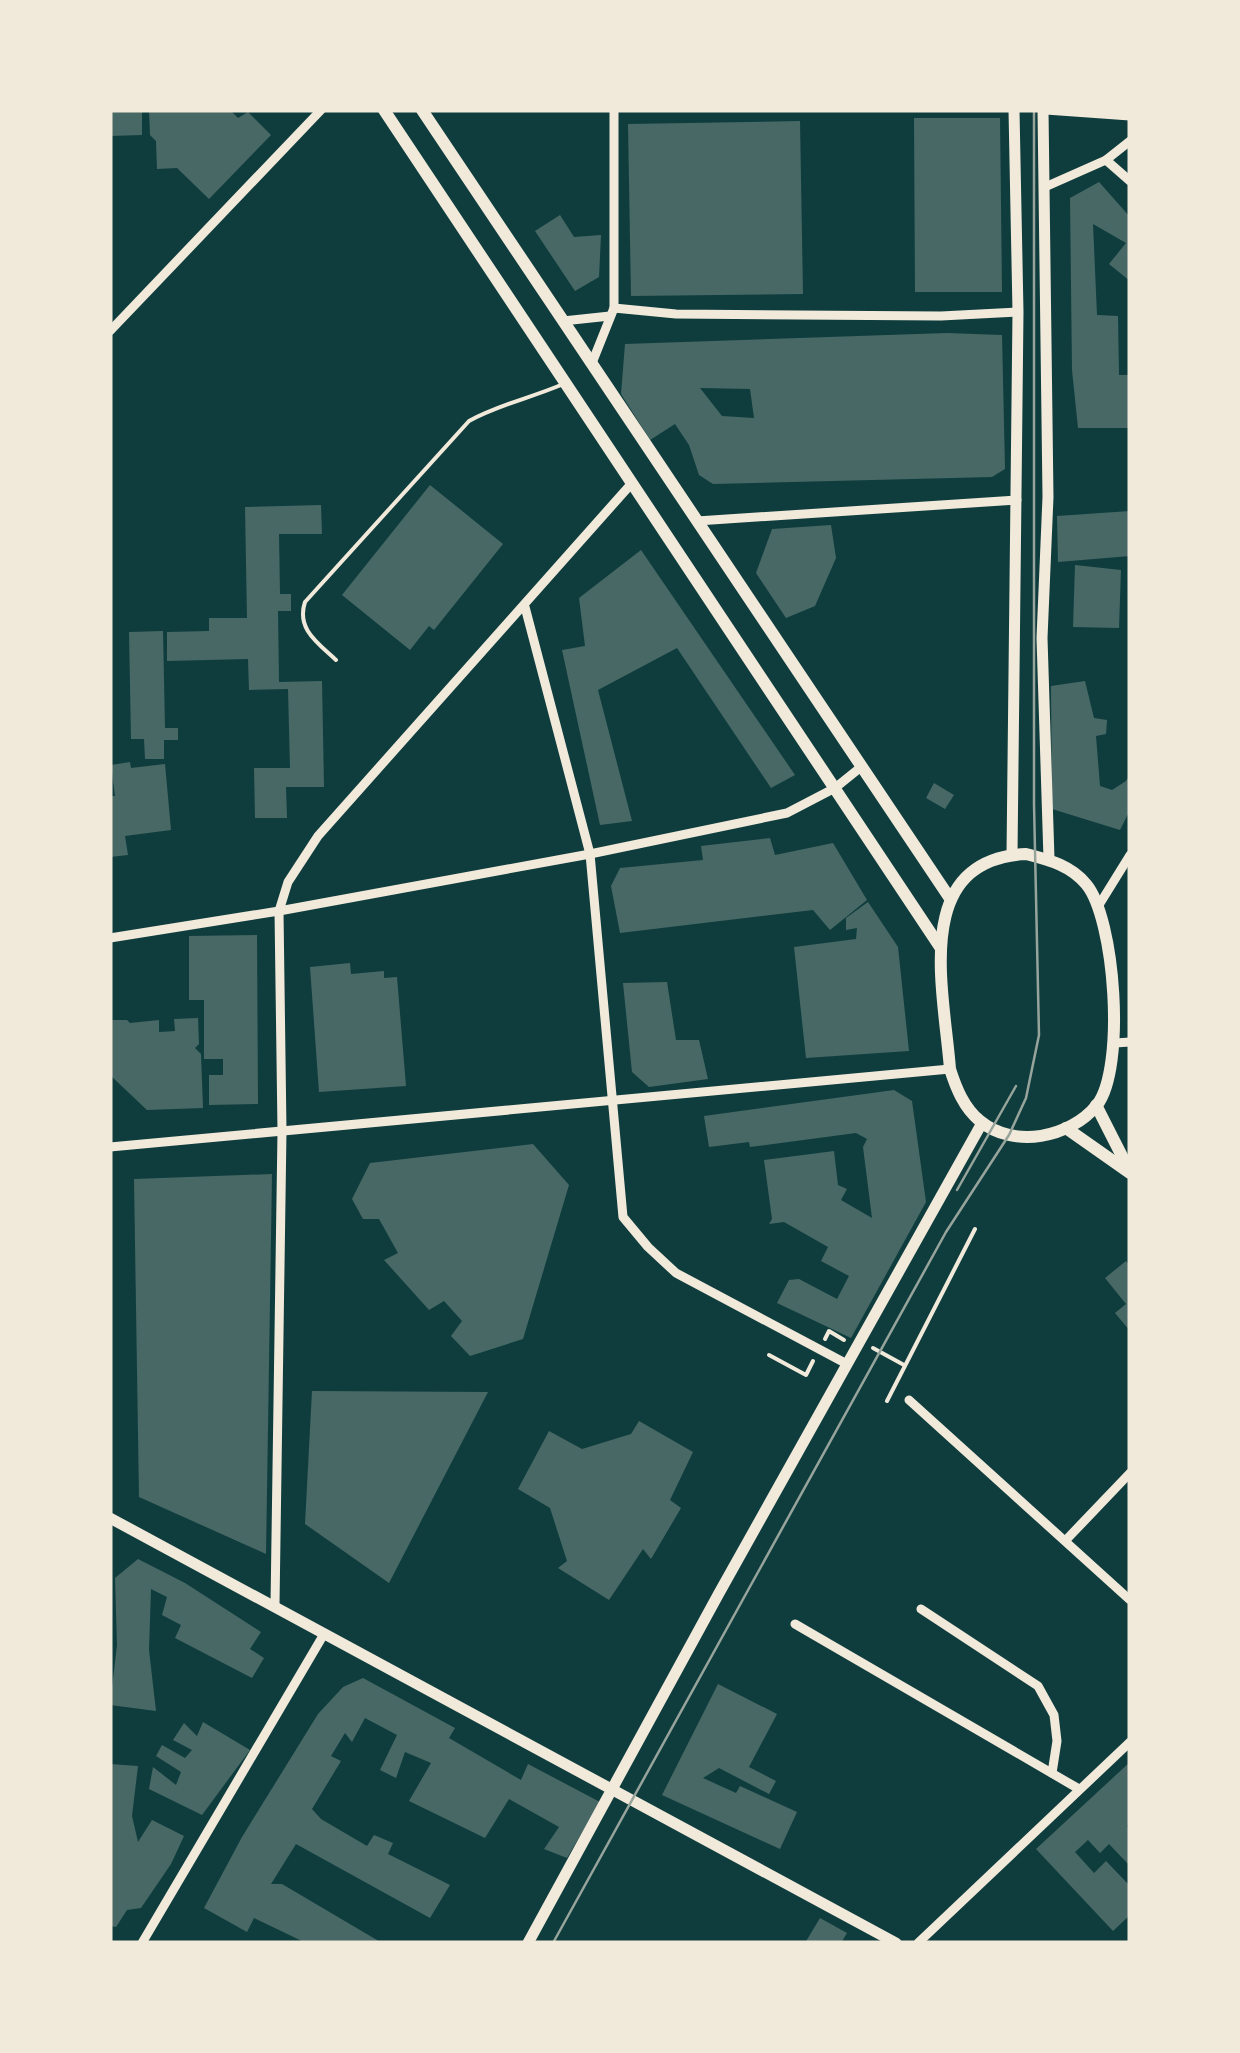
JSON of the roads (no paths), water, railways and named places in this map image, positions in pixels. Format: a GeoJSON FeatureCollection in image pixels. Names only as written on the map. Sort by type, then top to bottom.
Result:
{"type":"FeatureCollection","features":[{"type":"Feature","properties":{"kind":"main road"},"geometry":{"type":"LineString","coordinates":[[384,110],[940,948]]}},
{"type":"Feature","properties":{"kind":"main road"},"geometry":{"type":"LineString","coordinates":[[422,110],[950,897]]}},
{"type":"Feature","properties":{"kind":"main road"},"geometry":{"type":"LineString","coordinates":[[1012,855],[1049,859],[1080,878],[1099,906],[1105,929],[1115,1043],[1111,1076],[1096,1105],[1066,1128],[1027,1137],[1009,1135],[982,1122],[963,1100],[950,1069],[940,948],[950,897],[970,872],[993,859],[1012,855]]}},
{"type":"Feature","properties":{"kind":"main road"},"geometry":{"type":"LineString","coordinates":[[1096,1105],[1130,1173]]}},
{"type":"Feature","properties":{"kind":"main road"},"geometry":{"type":"LineString","coordinates":[[1066,1128],[1130,1173]]}},
{"type":"Feature","properties":{"kind":"street"},"geometry":{"type":"LineString","coordinates":[[110,332],[321,110]]}},
{"type":"Feature","properties":{"kind":"street"},"geometry":{"type":"LineString","coordinates":[[592,363],[612,312],[614,110]]}},
{"type":"Feature","properties":{"kind":"street"},"geometry":{"type":"LineString","coordinates":[[1012,855],[1018,312],[1014,110]]}},
{"type":"Feature","properties":{"kind":"street"},"geometry":{"type":"LineString","coordinates":[[1049,859],[1042,638],[1048,498],[1044,110],[1130,116]]}},
{"type":"Feature","properties":{"kind":"street"},"geometry":{"type":"LineString","coordinates":[[1045,187],[1106,160],[1130,141]]}},
{"type":"Feature","properties":{"kind":"street"},"geometry":{"type":"LineString","coordinates":[[1106,160],[1130,181]]}},
{"type":"Feature","properties":{"kind":"street"},"geometry":{"type":"LineString","coordinates":[[563,320],[612,312],[941,316],[1018,312]]}},
{"type":"Feature","properties":{"kind":"street"},"geometry":{"type":"LineString","coordinates":[[276,1605],[282,1130],[278,911],[288,882],[318,836],[632,483]]}},
{"type":"Feature","properties":{"kind":"street"},"geometry":{"type":"LineString","coordinates":[[696,521],[1017,500]]}},
{"type":"Feature","properties":{"kind":"street"},"geometry":{"type":"LineString","coordinates":[[525,607],[590,854],[623,1217],[676,1274],[847,1364]]}},
{"type":"Feature","properties":{"kind":"street"},"geometry":{"type":"LineString","coordinates":[[110,938],[590,854],[787,813],[835,788],[860,767]]}},
{"type":"Feature","properties":{"kind":"street"},"geometry":{"type":"LineString","coordinates":[[1099,906],[1130,855]]}},
{"type":"Feature","properties":{"kind":"street"},"geometry":{"type":"LineString","coordinates":[[1115,1043],[1130,1042]]}},
{"type":"Feature","properties":{"kind":"street"},"geometry":{"type":"LineString","coordinates":[[110,1147],[950,1069]]}},
{"type":"Feature","properties":{"kind":"street"},"geometry":{"type":"LineString","coordinates":[[528,1943],[982,1122]]}},
{"type":"Feature","properties":{"kind":"street"},"geometry":{"type":"LineString","coordinates":[[910,1400],[1130,1600]]}},
{"type":"Feature","properties":{"kind":"street"},"geometry":{"type":"LineString","coordinates":[[1066,1540],[1130,1473]]}},
{"type":"Feature","properties":{"kind":"street"},"geometry":{"type":"LineString","coordinates":[[110,1518],[896,1943]]}},
{"type":"Feature","properties":{"kind":"street"},"geometry":{"type":"LineString","coordinates":[[921,1608],[1038,1686],[1054,1715],[1057,1741],[1052,1773]]}},
{"type":"Feature","properties":{"kind":"street"},"geometry":{"type":"LineString","coordinates":[[795,1624],[1079,1789]]}},
{"type":"Feature","properties":{"kind":"street"},"geometry":{"type":"LineString","coordinates":[[142,1943],[324,1634]]}},
{"type":"Feature","properties":{"kind":"street"},"geometry":{"type":"LineString","coordinates":[[918,1943],[1130,1742]]}},
{"type":"Feature","properties":{"kind":"lane"},"geometry":{"type":"LineString","coordinates":[[336,660],[303,626],[301,613],[305,602],[469,421],[496,406],[566,383]]}},
{"type":"Feature","properties":{"kind":"tram line"},"geometry":{"type":"LineString","coordinates":[[553,1943],[946,1232],[1009,1135],[1026,1098],[1039,1035],[1034,804],[1034,110]]}},
{"type":"Feature","properties":{"kind":"tram line"},"geometry":{"type":"LineString","coordinates":[[957,1190],[1016,1086]]}}]}
